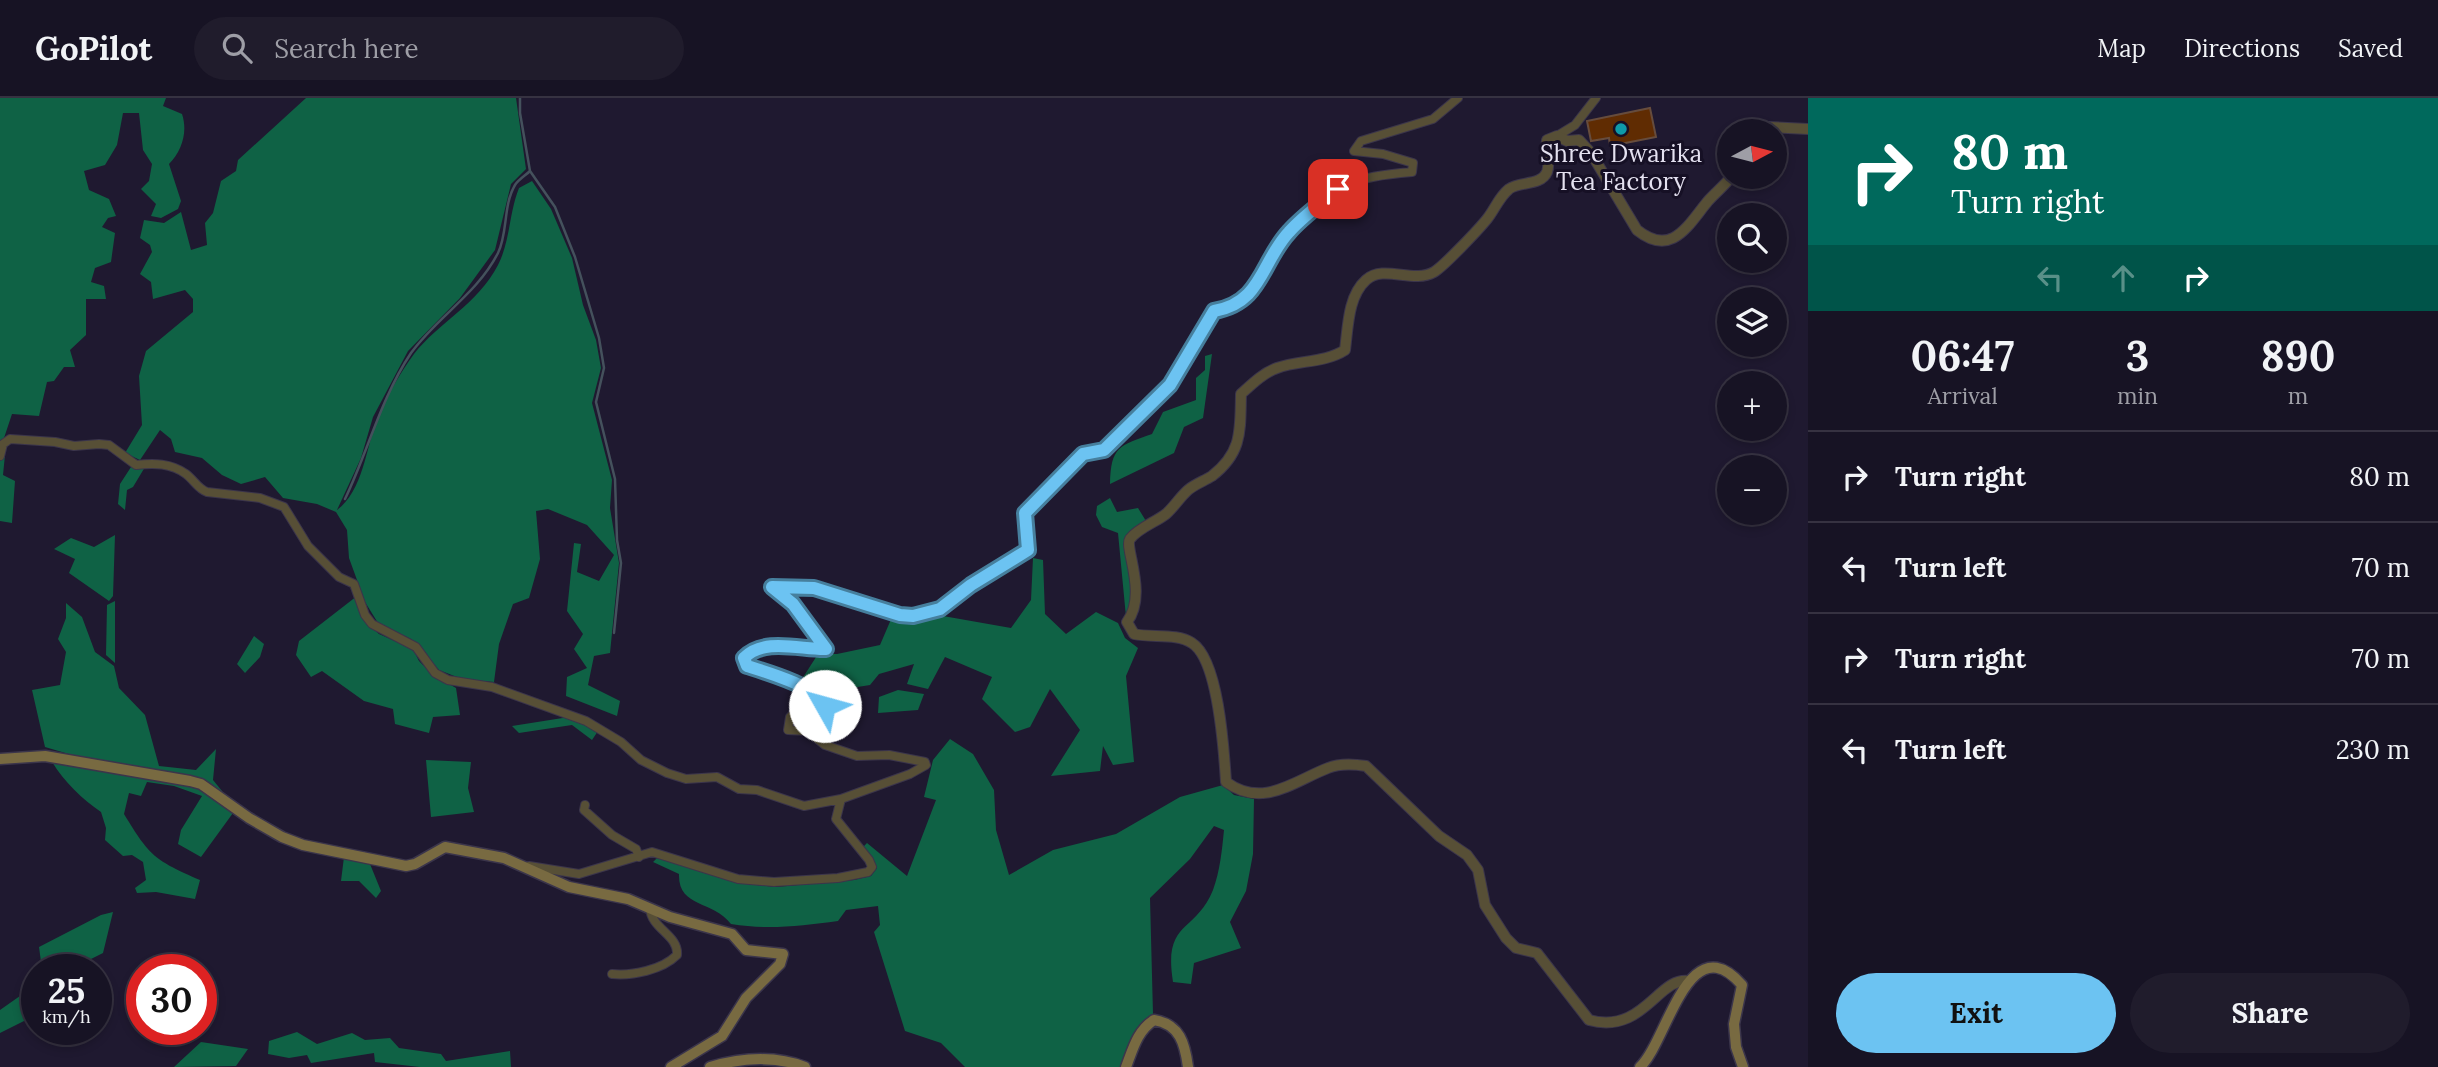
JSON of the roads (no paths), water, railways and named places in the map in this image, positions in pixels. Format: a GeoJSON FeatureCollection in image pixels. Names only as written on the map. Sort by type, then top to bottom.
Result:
{"type":"FeatureCollection","features":[{"type":"Feature","properties":{"kind":"main road"},"geometry":{"type":"LineString","coordinates":[[0,759],[45,756],[190,780],[201,784],[282,837],[393,865],[415,864],[445,847],[505,858],[569,887],[628,899],[670,917],[732,934],[746,950],[779,952],[783,958],[746,998],[722,1036],[671,1067]]}},
{"type":"Feature","properties":{"kind":"main road"},"geometry":{"type":"LineString","coordinates":[[1640,1067],[1649,1059],[1675,1001],[1689,981],[1702,970],[1711,969],[1731,972],[1742,985],[1734,1024],[1736,1047],[1743,1067]]}},
{"type":"Feature","properties":{"kind":"main road"},"geometry":{"type":"LineString","coordinates":[[1126,1067],[1139,1035],[1145,1026],[1154,1020],[1174,1028],[1186,1048],[1188,1067]]}},
{"type":"Feature","properties":{"kind":"main road"},"geometry":{"type":"LineString","coordinates":[[710,1067],[743,1060],[768,1059],[804,1067]]}},
{"type":"Feature","properties":{"kind":"street"},"geometry":{"type":"LineString","coordinates":[[0,456],[3,444],[10,439],[74,446],[109,445],[136,465],[157,463],[184,472],[201,490],[260,498],[284,507],[308,546],[326,565],[354,584],[365,615],[372,624],[416,647],[435,673],[448,680],[492,687],[586,721],[621,742],[641,760],[686,779],[717,776],[739,789],[757,790],[804,806],[841,799],[910,774],[926,765],[925,762],[889,754],[857,756],[825,745],[807,731],[788,730],[790,717],[803,704],[822,710],[824,702],[791,681],[747,666],[744,658],[749,653],[793,645],[823,650],[826,646],[793,604],[772,587],[814,588],[900,615],[913,616],[940,609],[971,585],[1020,557],[1028,550],[1025,513],[1083,454],[1104,450],[1170,385],[1214,311],[1231,309],[1251,294],[1287,233],[1338,189],[1384,174],[1412,172],[1413,163],[1383,154],[1354,151],[1361,141],[1433,119],[1458,98]]}},
{"type":"Feature","properties":{"kind":"street"},"geometry":{"type":"LineString","coordinates":[[1594,100],[1576,125],[1547,140],[1547,172],[1540,180],[1511,188],[1486,220],[1433,273],[1415,276],[1386,273],[1369,276],[1359,286],[1352,304],[1345,350],[1335,357],[1276,368],[1256,380],[1241,394],[1242,427],[1237,446],[1227,463],[1209,478],[1190,488],[1166,514],[1130,538],[1128,547],[1137,583],[1134,613],[1127,622],[1134,634],[1191,642],[1201,651],[1220,710],[1226,782],[1237,789],[1264,793],[1297,785],[1327,768],[1354,764],[1366,766],[1439,836],[1467,855],[1478,870],[1485,905],[1506,938],[1516,948],[1536,953],[1589,1020],[1601,1023],[1620,1020],[1643,1011],[1671,984],[1680,979],[1689,981]]}},
{"type":"Feature","properties":{"kind":"street"},"geometry":{"type":"LineString","coordinates":[[1787,128],[1808,129]]}},
{"type":"Feature","properties":{"kind":"street"},"geometry":{"type":"LineString","coordinates":[[1557,136],[1567,141],[1579,140],[1591,153],[1637,230],[1647,238],[1660,240],[1685,232],[1719,189]]}},
{"type":"Feature","properties":{"kind":"street"},"geometry":{"type":"LineString","coordinates":[[518,864],[579,874],[652,852],[738,879],[774,882],[838,878],[868,872],[873,867],[869,860],[836,819],[841,799]]}},
{"type":"Feature","properties":{"kind":"street"},"geometry":{"type":"LineString","coordinates":[[584,805],[584,810],[601,826],[636,849],[639,857]]}},
{"type":"Feature","properties":{"kind":"street"},"geometry":{"type":"LineString","coordinates":[[612,974],[628,975],[662,964],[677,955],[675,942],[652,920],[650,908]]}},
{"type":"Feature","properties":{"kind":"waterway"},"geometry":{"type":"LineString","coordinates":[[520,98],[530,171],[555,207],[575,257],[599,338],[604,368],[596,402],[615,479],[617,540],[621,563],[614,633]]}},
{"type":"Feature","properties":{"kind":"waterway"},"geometry":{"type":"LineString","coordinates":[[345,499],[400,370],[421,340],[489,268],[501,245],[511,193],[516,183],[530,171]]}},
{"type":"Feature","properties":{"kind":"place","name":"Shree Dwarika Tea Factory"},"geometry":{"type":"Point","coordinates":[1621,129]}}]}
